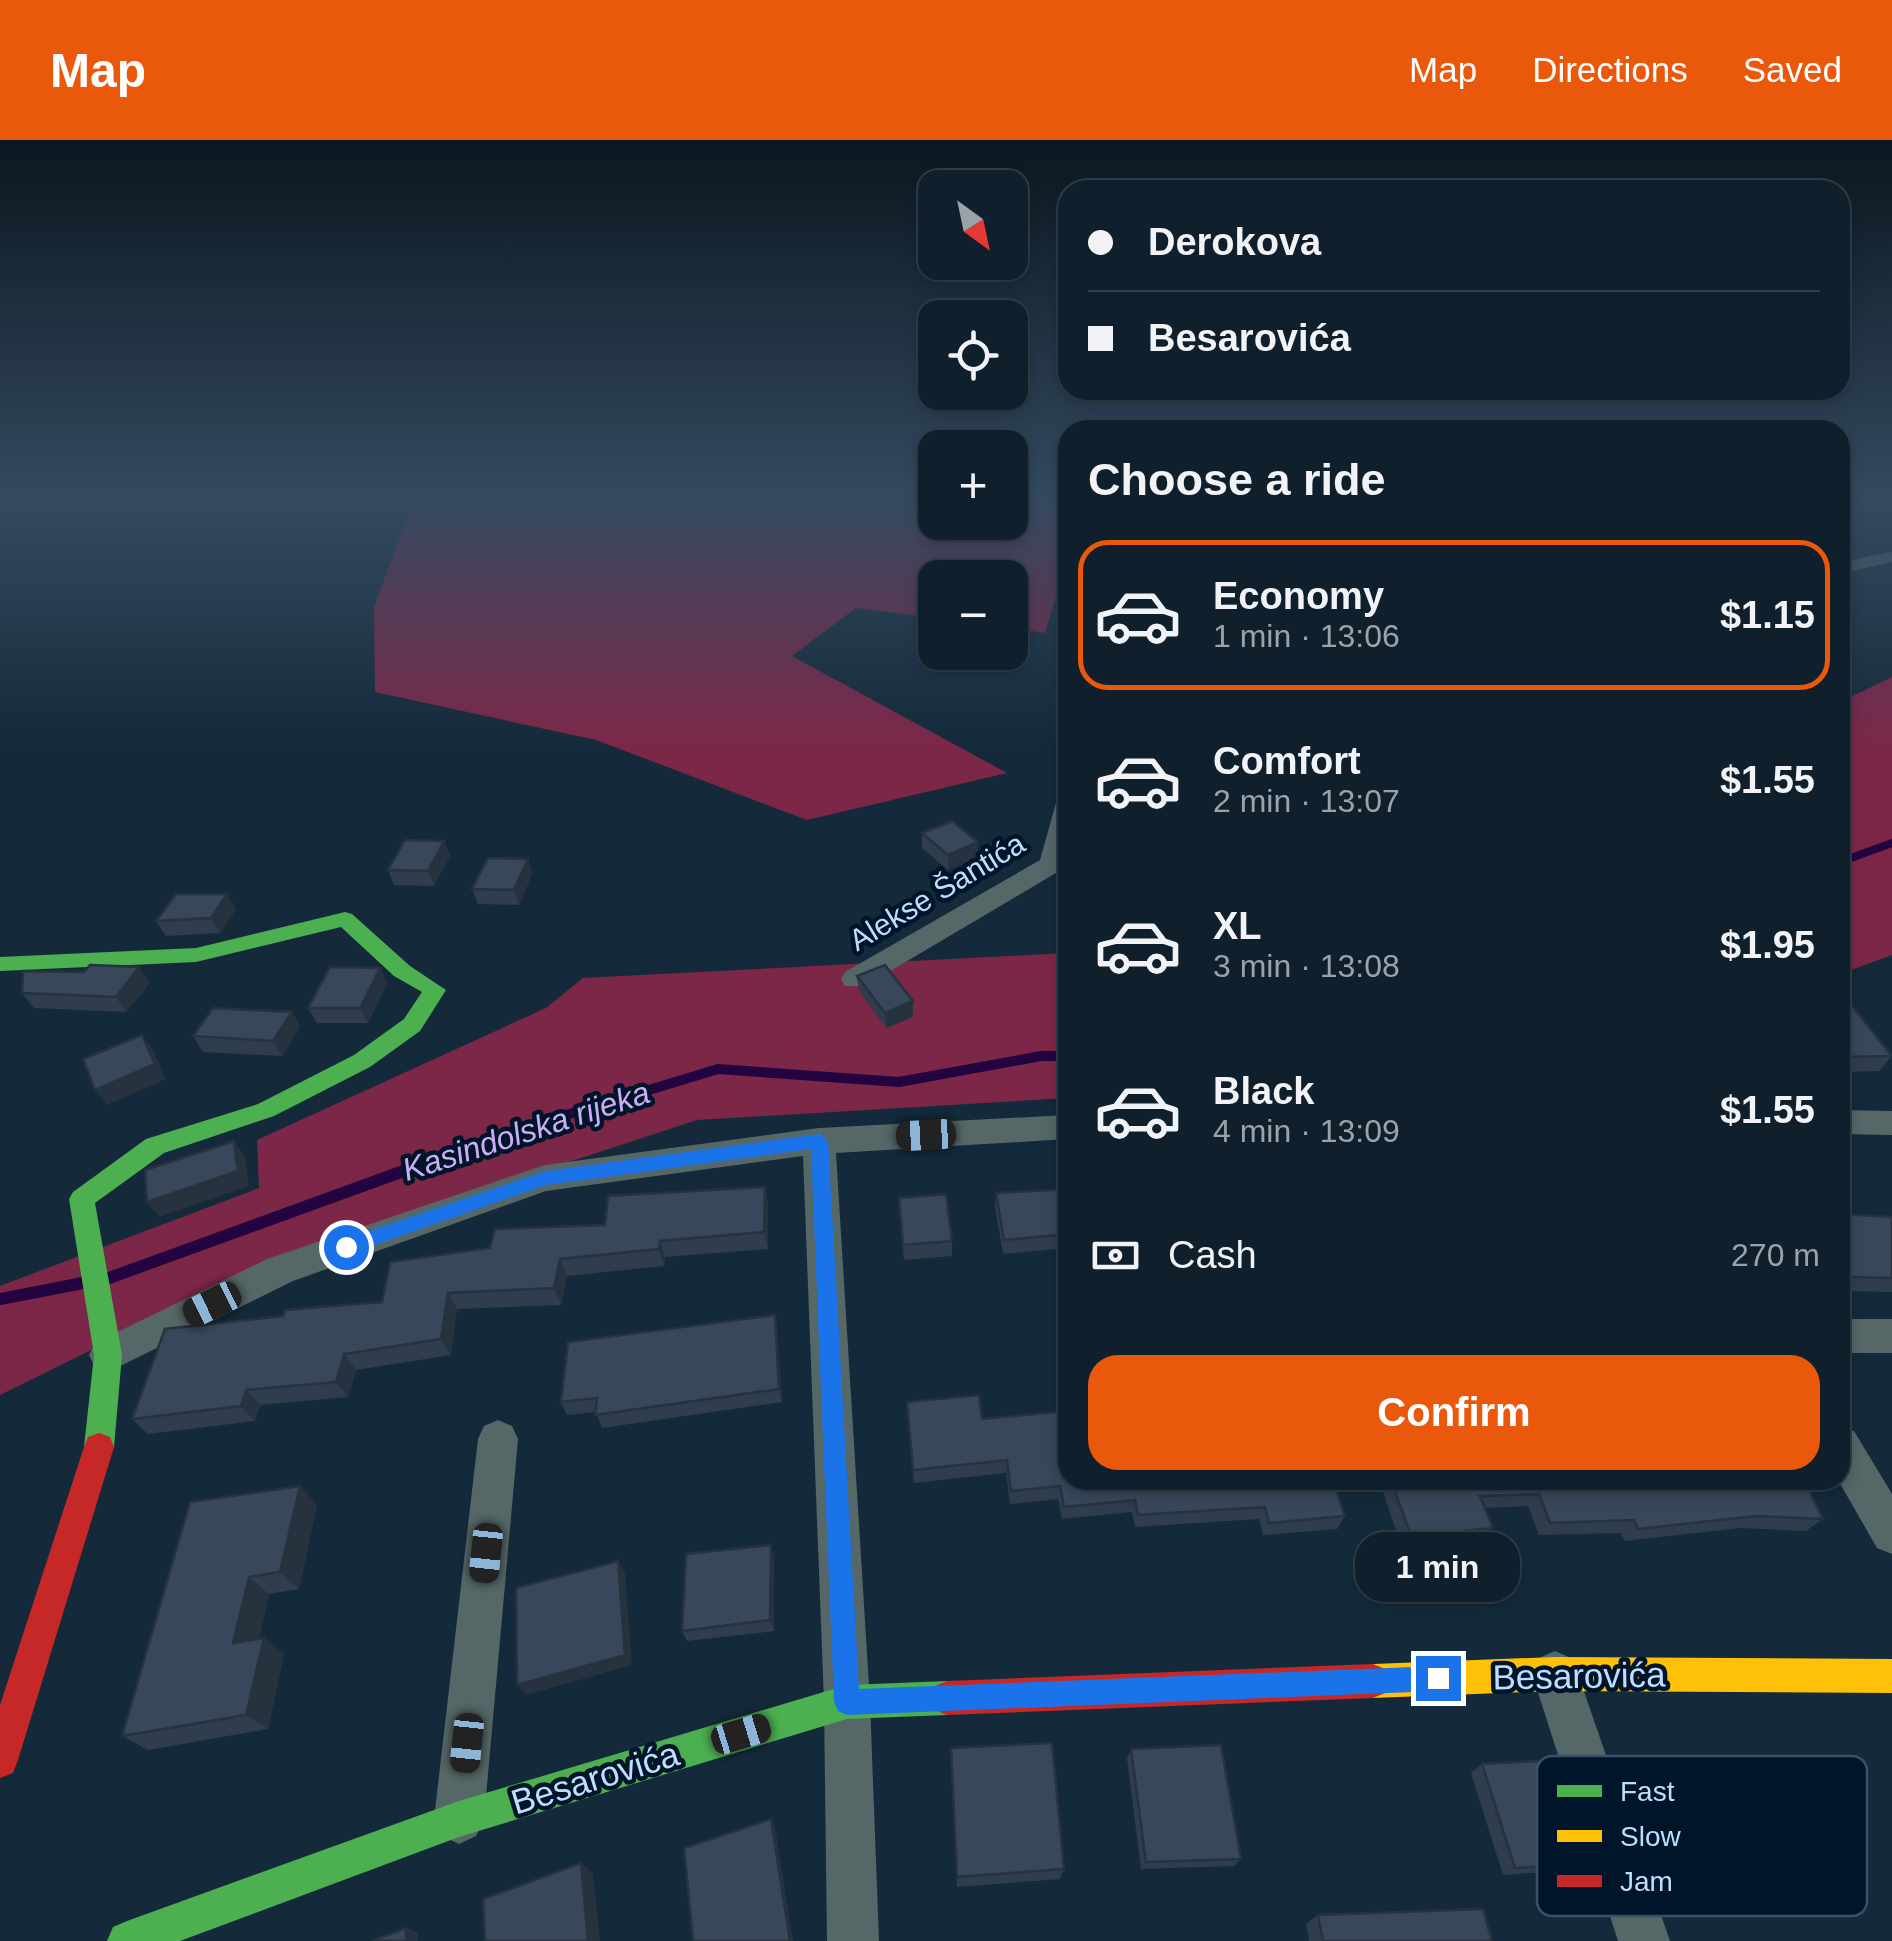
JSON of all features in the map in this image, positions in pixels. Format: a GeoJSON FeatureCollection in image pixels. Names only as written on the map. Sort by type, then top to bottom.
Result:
{"type":"FeatureCollection","features":[{"type":"Feature","properties":{"kind":"street","name":"Alekse Šantića"},"geometry":{"type":"LineString","coordinates":[[855,979],[1058,868]]}},
{"type":"Feature","properties":{"kind":"street"},"geometry":{"type":"LineString","coordinates":[[0,964],[196,955],[344,919],[402,972],[435,990],[412,1025],[362,1061],[266,1110],[155,1146],[82,1199],[108,1355],[98,1448],[0,1760]]}},
{"type":"Feature","properties":{"kind":"street"},"geometry":{"type":"LineString","coordinates":[[1850,1122],[1892,1123]]}},
{"type":"Feature","properties":{"kind":"street"},"geometry":{"type":"LineString","coordinates":[[108,1355],[280,1270],[546,1178],[820,1141],[1058,1128]]}},
{"type":"Feature","properties":{"kind":"street"},"geometry":{"type":"LineString","coordinates":[[820,1141],[847,1702],[853,1941]]}},
{"type":"Feature","properties":{"kind":"street"},"geometry":{"type":"LineString","coordinates":[[1850,1336],[1892,1336]]}},
{"type":"Feature","properties":{"kind":"street","name":"Besarovića"},"geometry":{"type":"LineString","coordinates":[[459,1819],[498,1439]]}},
{"type":"Feature","properties":{"kind":"street"},"geometry":{"type":"LineString","coordinates":[[1850,1463],[1892,1534]]}},
{"type":"Feature","properties":{"kind":"street"},"geometry":{"type":"LineString","coordinates":[[1556,1674],[1583,1756]]}},
{"type":"Feature","properties":{"kind":"street","name":"Besarovića"},"geometry":{"type":"LineString","coordinates":[[127,1941],[459,1819],[847,1702],[1556,1674],[1892,1676]]}},
{"type":"Feature","properties":{"kind":"street"},"geometry":{"type":"LineString","coordinates":[[1636,1916],[1644,1941]]}},
{"type":"Feature","properties":{"kind":"shaded area"},"geometry":{"type":"Polygon","coordinates":[[[384,581],[918,581],[918,616],[856,608],[792,656],[1007,773],[807,820],[596,740],[375,692],[374,607],[384,581]]]}},
{"type":"Feature","properties":{"kind":"shaded area"},"geometry":{"type":"Polygon","coordinates":[[[1028,581],[1058,581],[1045,633],[1028,631],[1028,581]]]}},
{"type":"Feature","properties":{"kind":"shaded area"},"geometry":{"type":"Polygon","coordinates":[[[1892,677],[1892,955],[1850,970],[1850,697],[1892,677]]]}},
{"type":"Feature","properties":{"kind":"shaded area"},"geometry":{"type":"Polygon","coordinates":[[[1058,953],[1058,1099],[697,1120],[282,1256],[0,1395],[0,1286],[259,1188],[257,1140],[546,1008],[583,978],[1058,953]]]}},
{"type":"Feature","properties":{"kind":"building"},"geometry":{"type":"Polygon","coordinates":[[[952,821],[978,842],[948,855],[922,833],[952,821]]]}},
{"type":"Feature","properties":{"kind":"building"},"geometry":{"type":"Polygon","coordinates":[[[405,840],[444,841],[428,871],[388,870],[405,840]]]}},
{"type":"Feature","properties":{"kind":"building"},"geometry":{"type":"Polygon","coordinates":[[[488,858],[528,859],[514,890],[472,889],[488,858]]]}},
{"type":"Feature","properties":{"kind":"building"},"geometry":{"type":"Polygon","coordinates":[[[176,894],[227,894],[211,918],[156,921],[176,894]]]}},
{"type":"Feature","properties":{"kind":"building"},"geometry":{"type":"Polygon","coordinates":[[[90,965],[139,967],[116,997],[22,993],[23,971],[84,972],[90,965]]]}},
{"type":"Feature","properties":{"kind":"building"},"geometry":{"type":"Polygon","coordinates":[[[885,965],[913,1001],[885,1013],[857,976],[885,965]]]}},
{"type":"Feature","properties":{"kind":"building"},"geometry":{"type":"Polygon","coordinates":[[[330,967],[380,968],[360,1008],[308,1008],[330,967]]]}},
{"type":"Feature","properties":{"kind":"building"},"geometry":{"type":"Polygon","coordinates":[[[1850,1004],[1892,1056],[1850,1057],[1850,1004]]]}},
{"type":"Feature","properties":{"kind":"building"},"geometry":{"type":"Polygon","coordinates":[[[213,1008],[292,1012],[273,1041],[193,1036],[213,1008]]]}},
{"type":"Feature","properties":{"kind":"building"},"geometry":{"type":"Polygon","coordinates":[[[142,1035],[155,1064],[95,1090],[83,1059],[142,1035]]]}},
{"type":"Feature","properties":{"kind":"building"},"geometry":{"type":"Polygon","coordinates":[[[234,1141],[238,1171],[147,1202],[145,1170],[234,1141]]]}},
{"type":"Feature","properties":{"kind":"building"},"geometry":{"type":"Polygon","coordinates":[[[765,1187],[764,1232],[660,1241],[659,1249],[560,1259],[554,1288],[448,1293],[441,1339],[344,1354],[336,1382],[246,1390],[241,1406],[132,1419],[165,1329],[283,1316],[285,1310],[382,1302],[390,1262],[490,1248],[495,1229],[605,1225],[608,1196],[765,1187]]]}},
{"type":"Feature","properties":{"kind":"building"},"geometry":{"type":"Polygon","coordinates":[[[1058,1190],[1058,1235],[1004,1240],[996,1193],[1058,1190]]]}},
{"type":"Feature","properties":{"kind":"building"},"geometry":{"type":"Polygon","coordinates":[[[946,1194],[952,1241],[903,1245],[899,1198],[946,1194]]]}},
{"type":"Feature","properties":{"kind":"building"},"geometry":{"type":"Polygon","coordinates":[[[1850,1215],[1892,1217],[1892,1278],[1850,1277],[1850,1215]]]}},
{"type":"Feature","properties":{"kind":"building"},"geometry":{"type":"Polygon","coordinates":[[[775,1315],[779,1389],[595,1415],[597,1398],[561,1402],[568,1342],[775,1315]]]}},
{"type":"Feature","properties":{"kind":"building"},"geometry":{"type":"Polygon","coordinates":[[[979,1395],[982,1419],[1058,1412],[1058,1486],[1011,1491],[1007,1460],[913,1470],[907,1402],[979,1395]]]}},
{"type":"Feature","properties":{"kind":"building"},"geometry":{"type":"Polygon","coordinates":[[[300,1486],[280,1572],[249,1577],[233,1643],[264,1638],[246,1715],[122,1736],[190,1502],[300,1486]]]}},
{"type":"Feature","properties":{"kind":"building"},"geometry":{"type":"Polygon","coordinates":[[[1061,1490],[1336,1490],[1345,1516],[1269,1523],[1265,1507],[1138,1515],[1135,1500],[1064,1507],[1061,1490]]]}},
{"type":"Feature","properties":{"kind":"building"},"geometry":{"type":"Polygon","coordinates":[[[1395,1490],[1809,1490],[1823,1519],[1755,1516],[1638,1529],[1634,1520],[1550,1523],[1539,1494],[1480,1496],[1493,1528],[1411,1536],[1395,1490]]]}},
{"type":"Feature","properties":{"kind":"building"},"geometry":{"type":"Polygon","coordinates":[[[771,1545],[770,1620],[682,1631],[686,1554],[771,1545]]]}},
{"type":"Feature","properties":{"kind":"building"},"geometry":{"type":"Polygon","coordinates":[[[618,1561],[625,1655],[517,1685],[516,1588],[618,1561]]]}},
{"type":"Feature","properties":{"kind":"building"},"geometry":{"type":"Polygon","coordinates":[[[1052,1743],[1064,1869],[957,1877],[951,1748],[1052,1743]]]}},
{"type":"Feature","properties":{"kind":"building"},"geometry":{"type":"Polygon","coordinates":[[[1221,1745],[1241,1859],[1146,1862],[1131,1749],[1221,1745]]]}},
{"type":"Feature","properties":{"kind":"building"},"geometry":{"type":"Polygon","coordinates":[[[1537,1761],[1537,1867],[1515,1868],[1482,1764],[1537,1761]]]}},
{"type":"Feature","properties":{"kind":"building"},"geometry":{"type":"Polygon","coordinates":[[[771,1819],[790,1941],[693,1941],[684,1848],[771,1819]]]}},
{"type":"Feature","properties":{"kind":"building"},"geometry":{"type":"Polygon","coordinates":[[[581,1863],[588,1941],[485,1941],[483,1899],[581,1863]]]}},
{"type":"Feature","properties":{"kind":"building"},"geometry":{"type":"Polygon","coordinates":[[[1483,1909],[1492,1941],[1323,1941],[1318,1915],[1483,1909]]]}},
{"type":"Feature","properties":{"kind":"building"},"geometry":{"type":"Polygon","coordinates":[[[406,1928],[406,1941],[372,1941],[406,1928]]]}},
{"type":"Feature","properties":{"kind":"waterway","name":"Kasindolska rijeka"},"geometry":{"type":"LineString","coordinates":[[1850,858],[1892,843]]}},
{"type":"Feature","properties":{"kind":"waterway","name":"Kasindolska rijeka"},"geometry":{"type":"LineString","coordinates":[[424,1163],[510,1132],[718,1069],[899,1082],[1058,1056]]}},
{"type":"Feature","properties":{"kind":"waterway","name":"Kasindolska rijeka"},"geometry":{"type":"LineString","coordinates":[[109,1278],[431,1161]]}},
{"type":"Feature","properties":{"kind":"waterway","name":"Kasindolska rijeka"},"geometry":{"type":"LineString","coordinates":[[0,1299],[83,1283]]}},
{"type":"Feature","properties":{"kind":"traffic: fast"},"geometry":{"type":"LineString","coordinates":[[0,964],[196,955],[345,919],[402,971],[435,990],[412,1025],[362,1061],[266,1110],[155,1146],[82,1199],[108,1355],[99,1447]]}},
{"type":"Feature","properties":{"kind":"traffic: fast"},"geometry":{"type":"LineString","coordinates":[[127,1941],[459,1819],[847,1702],[947,1698]]}},
{"type":"Feature","properties":{"kind":"traffic: slow"},"geometry":{"type":"LineString","coordinates":[[1373,1681],[1555,1674],[1892,1676]]}},
{"type":"Feature","properties":{"kind":"traffic: jam"},"geometry":{"type":"LineString","coordinates":[[0,1760],[99,1447]]}},
{"type":"Feature","properties":{"kind":"traffic: jam"},"geometry":{"type":"LineString","coordinates":[[947,1698],[1373,1681]]}},
{"type":"Feature","properties":{"kind":"route"},"geometry":{"type":"LineString","coordinates":[[346,1247],[546,1178],[820,1141],[847,1702],[1438,1678]]}}]}
